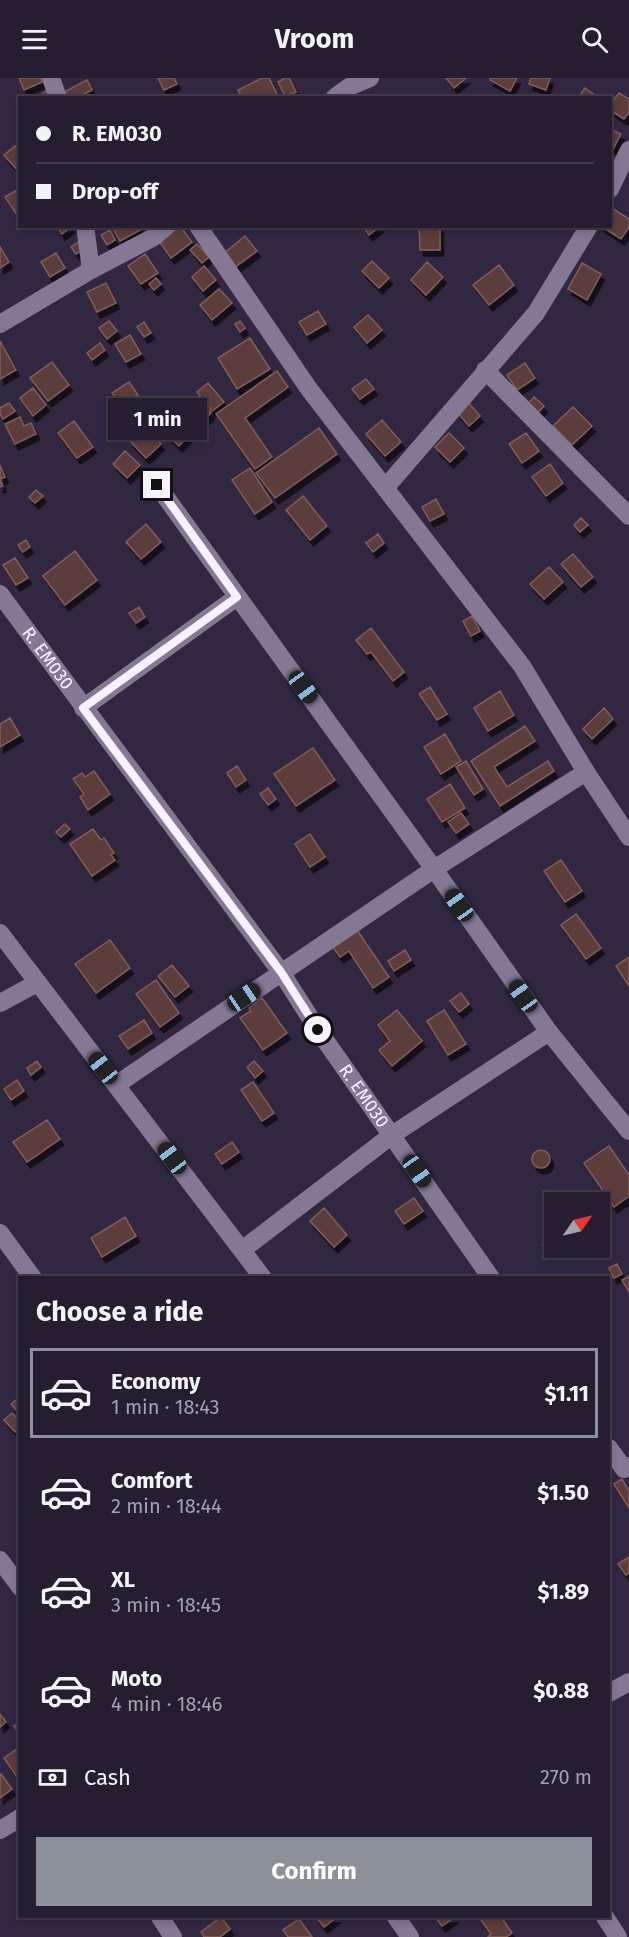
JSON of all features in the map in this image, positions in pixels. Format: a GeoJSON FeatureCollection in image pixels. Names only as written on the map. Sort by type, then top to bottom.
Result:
{"type":"FeatureCollection","features":[{"type":"Feature","properties":{"kind":"street"},"geometry":{"type":"LineString","coordinates":[[51,78],[57,96]]}},
{"type":"Feature","properties":{"kind":"street"},"geometry":{"type":"LineString","coordinates":[[336,96],[349,87],[370,78]]}},
{"type":"Feature","properties":{"kind":"street"},"geometry":{"type":"LineString","coordinates":[[612,185],[629,150]]}},
{"type":"Feature","properties":{"kind":"street"},"geometry":{"type":"LineString","coordinates":[[85,228],[91,270]]}},
{"type":"Feature","properties":{"kind":"street"},"geometry":{"type":"LineString","coordinates":[[0,324],[91,270],[154,237],[165,228]]}},
{"type":"Feature","properties":{"kind":"street"},"geometry":{"type":"LineString","coordinates":[[199,228],[309,389],[522,666],[586,772],[622,813],[629,837]]}},
{"type":"Feature","properties":{"kind":"street"},"geometry":{"type":"LineString","coordinates":[[386,487],[536,313],[588,228]]}},
{"type":"Feature","properties":{"kind":"street"},"geometry":{"type":"LineString","coordinates":[[485,370],[629,516]]}},
{"type":"Feature","properties":{"kind":"street"},"geometry":{"type":"LineString","coordinates":[[157,485],[549,1032],[629,1131]]}},
{"type":"Feature","properties":{"kind":"street","name":"R. EM030"},"geometry":{"type":"LineString","coordinates":[[0,594],[281,972],[318,1030],[490,1276]]}},
{"type":"Feature","properties":{"kind":"street"},"geometry":{"type":"LineString","coordinates":[[83,708],[237,597]]}},
{"type":"Feature","properties":{"kind":"street"},"geometry":{"type":"LineString","coordinates":[[116,1085],[434,869],[586,772]]}},
{"type":"Feature","properties":{"kind":"street"},"geometry":{"type":"LineString","coordinates":[[0,933],[262,1276]]}},
{"type":"Feature","properties":{"kind":"street"},"geometry":{"type":"LineString","coordinates":[[0,1003],[37,983]]}},
{"type":"Feature","properties":{"kind":"street"},"geometry":{"type":"LineString","coordinates":[[242,1250],[392,1135],[549,1032]]}},
{"type":"Feature","properties":{"kind":"street"},"geometry":{"type":"LineString","coordinates":[[0,1233],[32,1276]]}},
{"type":"Feature","properties":{"kind":"street"},"geometry":{"type":"LineString","coordinates":[[610,1450],[621,1471]]}},
{"type":"Feature","properties":{"kind":"street"},"geometry":{"type":"LineString","coordinates":[[0,1560],[18,1584]]}},
{"type":"Feature","properties":{"kind":"street"},"geometry":{"type":"LineString","coordinates":[[610,1692],[629,1682]]}},
{"type":"Feature","properties":{"kind":"street"},"geometry":{"type":"LineString","coordinates":[[0,1830],[18,1819]]}},
{"type":"Feature","properties":{"kind":"street"},"geometry":{"type":"LineString","coordinates":[[161,1918],[173,1937]]}},
{"type":"Feature","properties":{"kind":"street"},"geometry":{"type":"LineString","coordinates":[[397,1918],[410,1937]]}},
{"type":"Feature","properties":{"kind":"street"},"geometry":{"type":"LineString","coordinates":[[606,1918],[618,1937]]}},
{"type":"Feature","properties":{"kind":"building"},"geometry":{"type":"Polygon","coordinates":[[[19,78],[41,78],[42,82],[24,90],[19,78]]]}},
{"type":"Feature","properties":{"kind":"building"},"geometry":{"type":"Polygon","coordinates":[[[158,78],[174,78],[177,84],[164,90],[158,78]]]}},
{"type":"Feature","properties":{"kind":"building"},"geometry":{"type":"Polygon","coordinates":[[[262,78],[269,78],[278,96],[241,96],[238,90],[262,78]]]}},
{"type":"Feature","properties":{"kind":"building"},"geometry":{"type":"Polygon","coordinates":[[[289,78],[296,92],[285,96],[278,82],[289,78]]]}},
{"type":"Feature","properties":{"kind":"building"},"geometry":{"type":"Polygon","coordinates":[[[446,78],[466,78],[454,88],[446,78]]]}},
{"type":"Feature","properties":{"kind":"building"},"geometry":{"type":"Polygon","coordinates":[[[491,78],[517,78],[510,91],[490,80],[491,78]]]}},
{"type":"Feature","properties":{"kind":"building"},"geometry":{"type":"Polygon","coordinates":[[[531,78],[550,78],[546,90],[529,84],[531,78]]]}},
{"type":"Feature","properties":{"kind":"building"},"geometry":{"type":"Polygon","coordinates":[[[87,80],[92,90],[81,96],[66,96],[64,92],[87,80]]]}},
{"type":"Feature","properties":{"kind":"building"},"geometry":{"type":"Polygon","coordinates":[[[585,88],[596,96],[579,96],[585,88]]]}},
{"type":"Feature","properties":{"kind":"building"},"geometry":{"type":"Polygon","coordinates":[[[46,91],[50,96],[39,96],[46,91]]]}},
{"type":"Feature","properties":{"kind":"building"},"geometry":{"type":"Polygon","coordinates":[[[619,93],[629,99],[629,112],[624,119],[612,111],[612,102],[619,93]]]}},
{"type":"Feature","properties":{"kind":"building"},"geometry":{"type":"Polygon","coordinates":[[[612,130],[621,134],[612,148],[612,130]]]}},
{"type":"Feature","properties":{"kind":"building"},"geometry":{"type":"Polygon","coordinates":[[[15,146],[18,149],[18,171],[4,155],[15,146]]]}},
{"type":"Feature","properties":{"kind":"building"},"geometry":{"type":"Polygon","coordinates":[[[18,189],[18,215],[17,215],[5,197],[18,189]]]}},
{"type":"Feature","properties":{"kind":"building"},"geometry":{"type":"Polygon","coordinates":[[[612,208],[629,219],[629,227],[621,239],[604,228],[612,228],[612,208]]]}},
{"type":"Feature","properties":{"kind":"building"},"geometry":{"type":"Polygon","coordinates":[[[58,228],[70,228],[62,234],[58,228]]]}},
{"type":"Feature","properties":{"kind":"building"},"geometry":{"type":"Polygon","coordinates":[[[113,228],[142,229],[120,241],[113,228]]]}},
{"type":"Feature","properties":{"kind":"building"},"geometry":{"type":"Polygon","coordinates":[[[177,228],[182,228],[192,242],[171,258],[159,241],[177,228]]]}},
{"type":"Feature","properties":{"kind":"building"},"geometry":{"type":"Polygon","coordinates":[[[364,228],[378,228],[369,235],[364,228]]]}},
{"type":"Feature","properties":{"kind":"building"},"geometry":{"type":"Polygon","coordinates":[[[419,228],[440,228],[440,250],[420,250],[419,228]]]}},
{"type":"Feature","properties":{"kind":"building"},"geometry":{"type":"Polygon","coordinates":[[[110,230],[115,240],[107,245],[101,235],[110,230]]]}},
{"type":"Feature","properties":{"kind":"building"},"geometry":{"type":"Polygon","coordinates":[[[245,236],[257,251],[234,268],[223,254],[245,236]]]}},
{"type":"Feature","properties":{"kind":"building"},"geometry":{"type":"Polygon","coordinates":[[[80,241],[85,248],[76,254],[71,247],[80,241]]]}},
{"type":"Feature","properties":{"kind":"building"},"geometry":{"type":"Polygon","coordinates":[[[197,244],[209,257],[202,263],[190,250],[197,244]]]}},
{"type":"Feature","properties":{"kind":"building"},"geometry":{"type":"Polygon","coordinates":[[[0,247],[9,262],[0,268],[0,247]]]}},
{"type":"Feature","properties":{"kind":"building"},"geometry":{"type":"Polygon","coordinates":[[[56,253],[65,268],[50,277],[41,262],[56,253]]]}},
{"type":"Feature","properties":{"kind":"building"},"geometry":{"type":"Polygon","coordinates":[[[145,254],[158,273],[141,284],[128,266],[145,254]]]}},
{"type":"Feature","properties":{"kind":"building"},"geometry":{"type":"Polygon","coordinates":[[[372,261],[389,278],[379,288],[362,271],[372,261]]]}},
{"type":"Feature","properties":{"kind":"building"},"geometry":{"type":"Polygon","coordinates":[[[427,262],[443,277],[426,295],[411,280],[427,262]]]}},
{"type":"Feature","properties":{"kind":"building"},"geometry":{"type":"Polygon","coordinates":[[[582,263],[601,274],[587,300],[568,289],[582,263]]]}},
{"type":"Feature","properties":{"kind":"building"},"geometry":{"type":"Polygon","coordinates":[[[499,265],[514,285],[489,305],[473,285],[499,265]]]}},
{"type":"Feature","properties":{"kind":"building"},"geometry":{"type":"Polygon","coordinates":[[[204,266],[216,280],[203,291],[192,277],[204,266]]]}},
{"type":"Feature","properties":{"kind":"building"},"geometry":{"type":"Polygon","coordinates":[[[156,278],[161,284],[154,290],[149,284],[156,278]]]}},
{"type":"Feature","properties":{"kind":"building"},"geometry":{"type":"Polygon","coordinates":[[[106,283],[116,303],[97,312],[87,292],[106,283]]]}},
{"type":"Feature","properties":{"kind":"building"},"geometry":{"type":"Polygon","coordinates":[[[219,289],[232,303],[212,320],[200,305],[219,289]]]}},
{"type":"Feature","properties":{"kind":"building"},"geometry":{"type":"Polygon","coordinates":[[[318,311],[326,324],[307,335],[299,322],[318,311]]]}},
{"type":"Feature","properties":{"kind":"building"},"geometry":{"type":"Polygon","coordinates":[[[368,315],[382,330],[367,343],[354,327],[368,315]]]}},
{"type":"Feature","properties":{"kind":"building"},"geometry":{"type":"Polygon","coordinates":[[[109,321],[117,331],[107,339],[99,328],[109,321]]]}},
{"type":"Feature","properties":{"kind":"building"},"geometry":{"type":"Polygon","coordinates":[[[240,321],[245,328],[240,332],[235,324],[240,321]]]}},
{"type":"Feature","properties":{"kind":"building"},"geometry":{"type":"Polygon","coordinates":[[[144,322],[151,333],[144,337],[137,327],[144,322]]]}},
{"type":"Feature","properties":{"kind":"building"},"geometry":{"type":"Polygon","coordinates":[[[130,335],[141,354],[126,362],[115,344],[130,335]]]}},
{"type":"Feature","properties":{"kind":"building"},"geometry":{"type":"Polygon","coordinates":[[[250,338],[270,369],[237,389],[218,358],[250,338]]]}},
{"type":"Feature","properties":{"kind":"building"},"geometry":{"type":"Polygon","coordinates":[[[0,341],[16,370],[0,379],[0,341]]]}},
{"type":"Feature","properties":{"kind":"building"},"geometry":{"type":"Polygon","coordinates":[[[100,343],[105,350],[92,360],[87,353],[100,343]]]}},
{"type":"Feature","properties":{"kind":"building"},"geometry":{"type":"Polygon","coordinates":[[[52,362],[69,385],[48,401],[30,378],[52,362]]]}},
{"type":"Feature","properties":{"kind":"building"},"geometry":{"type":"Polygon","coordinates":[[[525,363],[535,378],[517,390],[507,375],[525,363]]]}},
{"type":"Feature","properties":{"kind":"building"},"geometry":{"type":"Polygon","coordinates":[[[277,371],[288,387],[245,418],[272,457],[255,469],[216,414],[277,371]]]}},
{"type":"Feature","properties":{"kind":"building"},"geometry":{"type":"Polygon","coordinates":[[[366,379],[374,389],[360,399],[352,389],[366,379]]]}},
{"type":"Feature","properties":{"kind":"building"},"geometry":{"type":"Polygon","coordinates":[[[129,382],[138,395],[121,406],[112,393],[129,382]]]}},
{"type":"Feature","properties":{"kind":"building"},"geometry":{"type":"Polygon","coordinates":[[[208,383],[224,402],[212,411],[197,392],[208,383]]]}},
{"type":"Feature","properties":{"kind":"building"},"geometry":{"type":"Polygon","coordinates":[[[33,388],[46,405],[33,416],[20,398],[33,388]]]}},
{"type":"Feature","properties":{"kind":"building"},"geometry":{"type":"Polygon","coordinates":[[[534,397],[544,406],[537,414],[527,405],[534,397]]]}},
{"type":"Feature","properties":{"kind":"building"},"geometry":{"type":"Polygon","coordinates":[[[200,400],[211,413],[196,428],[184,415],[200,400]]]}},
{"type":"Feature","properties":{"kind":"building"},"geometry":{"type":"Polygon","coordinates":[[[468,402],[480,416],[469,426],[457,412],[468,402]]]}},
{"type":"Feature","properties":{"kind":"building"},"geometry":{"type":"Polygon","coordinates":[[[9,403],[15,411],[3,419],[0,408],[9,403]]]}},
{"type":"Feature","properties":{"kind":"building"},"geometry":{"type":"Polygon","coordinates":[[[573,407],[592,426],[572,445],[553,426],[573,407]]]}},
{"type":"Feature","properties":{"kind":"building"},"geometry":{"type":"Polygon","coordinates":[[[20,417],[24,426],[31,423],[36,434],[15,444],[5,424],[20,417]]]}},
{"type":"Feature","properties":{"kind":"building"},"geometry":{"type":"Polygon","coordinates":[[[180,417],[194,430],[179,446],[165,433],[180,417]]]}},
{"type":"Feature","properties":{"kind":"building"},"geometry":{"type":"Polygon","coordinates":[[[382,420],[401,442],[385,456],[366,434],[382,420]]]}},
{"type":"Feature","properties":{"kind":"building"},"geometry":{"type":"Polygon","coordinates":[[[74,421],[93,447],[77,458],[58,433],[74,421]]]}},
{"type":"Feature","properties":{"kind":"building"},"geometry":{"type":"Polygon","coordinates":[[[145,427],[161,444],[146,458],[130,441],[145,427]]]}},
{"type":"Feature","properties":{"kind":"building"},"geometry":{"type":"Polygon","coordinates":[[[319,428],[337,454],[275,498],[256,473],[319,428]]]}},
{"type":"Feature","properties":{"kind":"building"},"geometry":{"type":"Polygon","coordinates":[[[449,433],[464,448],[450,462],[435,447],[449,433]]]}},
{"type":"Feature","properties":{"kind":"building"},"geometry":{"type":"Polygon","coordinates":[[[526,433],[539,451],[522,463],[509,444],[526,433]]]}},
{"type":"Feature","properties":{"kind":"building"},"geometry":{"type":"Polygon","coordinates":[[[125,451],[140,465],[127,478],[113,464],[125,451]]]}},
{"type":"Feature","properties":{"kind":"building"},"geometry":{"type":"Polygon","coordinates":[[[550,464],[563,483],[546,496],[532,477],[550,464]]]}},
{"type":"Feature","properties":{"kind":"building"},"geometry":{"type":"Polygon","coordinates":[[[0,465],[5,477],[0,479],[0,465]]]}},
{"type":"Feature","properties":{"kind":"building"},"geometry":{"type":"Polygon","coordinates":[[[250,468],[272,502],[255,514],[232,480],[250,468]]]}},
{"type":"Feature","properties":{"kind":"building"},"geometry":{"type":"Polygon","coordinates":[[[36,490],[43,496],[35,503],[29,497],[36,490]]]}},
{"type":"Feature","properties":{"kind":"building"},"geometry":{"type":"Polygon","coordinates":[[[303,496],[327,526],[310,540],[286,510],[303,496]]]}},
{"type":"Feature","properties":{"kind":"building"},"geometry":{"type":"Polygon","coordinates":[[[436,499],[444,514],[430,521],[422,507],[436,499]]]}},
{"type":"Feature","properties":{"kind":"building"},"geometry":{"type":"Polygon","coordinates":[[[581,518],[588,525],[580,532],[574,525],[581,518]]]}},
{"type":"Feature","properties":{"kind":"building"},"geometry":{"type":"Polygon","coordinates":[[[146,524],[161,542],[141,559],[126,542],[146,524]]]}},
{"type":"Feature","properties":{"kind":"building"},"geometry":{"type":"Polygon","coordinates":[[[378,534],[384,543],[373,552],[366,543],[378,534]]]}},
{"type":"Feature","properties":{"kind":"building"},"geometry":{"type":"Polygon","coordinates":[[[26,540],[30,547],[23,552],[18,545],[26,540]]]}},
{"type":"Feature","properties":{"kind":"building"},"geometry":{"type":"Polygon","coordinates":[[[75,551],[97,580],[65,605],[43,576],[75,551]]]}},
{"type":"Feature","properties":{"kind":"building"},"geometry":{"type":"Polygon","coordinates":[[[573,554],[593,577],[581,587],[561,564],[573,554]]]}},
{"type":"Feature","properties":{"kind":"building"},"geometry":{"type":"Polygon","coordinates":[[[15,558],[28,578],[16,585],[3,565],[15,558]]]}},
{"type":"Feature","properties":{"kind":"building"},"geometry":{"type":"Polygon","coordinates":[[[549,567],[563,582],[544,599],[530,584],[549,567]]]}},
{"type":"Feature","properties":{"kind":"building"},"geometry":{"type":"Polygon","coordinates":[[[139,607],[145,617],[136,623],[129,613],[139,607]]]}},
{"type":"Feature","properties":{"kind":"building"},"geometry":{"type":"Polygon","coordinates":[[[472,616],[480,631],[471,636],[463,621],[472,616]]]}},
{"type":"Feature","properties":{"kind":"building"},"geometry":{"type":"Polygon","coordinates":[[[371,628],[404,672],[393,681],[371,652],[367,654],[356,640],[371,628]]]}},
{"type":"Feature","properties":{"kind":"building"},"geometry":{"type":"Polygon","coordinates":[[[430,687],[447,714],[437,720],[419,694],[430,687]]]}},
{"type":"Feature","properties":{"kind":"building"},"geometry":{"type":"Polygon","coordinates":[[[500,691],[514,715],[488,731],[474,708],[500,691]]]}},
{"type":"Feature","properties":{"kind":"building"},"geometry":{"type":"Polygon","coordinates":[[[604,708],[613,719],[592,739],[583,729],[604,708]]]}},
{"type":"Feature","properties":{"kind":"building"},"geometry":{"type":"Polygon","coordinates":[[[10,718],[20,735],[0,747],[0,724],[10,718]]]}},
{"type":"Feature","properties":{"kind":"building"},"geometry":{"type":"Polygon","coordinates":[[[525,726],[535,741],[494,767],[507,787],[548,761],[554,771],[500,806],[471,761],[525,726]]]}},
{"type":"Feature","properties":{"kind":"building"},"geometry":{"type":"Polygon","coordinates":[[[445,734],[461,761],[441,774],[424,747],[445,734]]]}},
{"type":"Feature","properties":{"kind":"building"},"geometry":{"type":"Polygon","coordinates":[[[313,748],[335,780],[296,806],[274,774],[313,748]]]}},
{"type":"Feature","properties":{"kind":"building"},"geometry":{"type":"Polygon","coordinates":[[[466,761],[483,789],[474,795],[456,767],[466,761]]]}},
{"type":"Feature","properties":{"kind":"building"},"geometry":{"type":"Polygon","coordinates":[[[237,766],[246,780],[236,787],[227,773],[237,766]]]}},
{"type":"Feature","properties":{"kind":"building"},"geometry":{"type":"Polygon","coordinates":[[[94,771],[110,794],[88,810],[80,797],[84,794],[73,779],[82,773],[85,777],[94,771]]]}},
{"type":"Feature","properties":{"kind":"building"},"geometry":{"type":"Polygon","coordinates":[[[450,784],[465,808],[442,822],[427,799],[450,784]]]}},
{"type":"Feature","properties":{"kind":"building"},"geometry":{"type":"Polygon","coordinates":[[[268,788],[276,799],[268,805],[260,794],[268,788]]]}},
{"type":"Feature","properties":{"kind":"building"},"geometry":{"type":"Polygon","coordinates":[[[461,813],[469,824],[456,833],[448,822],[461,813]]]}},
{"type":"Feature","properties":{"kind":"building"},"geometry":{"type":"Polygon","coordinates":[[[65,824],[70,829],[61,837],[56,832],[65,824]]]}},
{"type":"Feature","properties":{"kind":"building"},"geometry":{"type":"Polygon","coordinates":[[[93,829],[101,840],[104,838],[114,853],[111,855],[115,860],[92,876],[70,844],[93,829]]]}},
{"type":"Feature","properties":{"kind":"building"},"geometry":{"type":"Polygon","coordinates":[[[310,834],[325,857],[310,867],[295,844],[310,834]]]}},
{"type":"Feature","properties":{"kind":"building"},"geometry":{"type":"Polygon","coordinates":[[[561,860],[582,891],[565,902],[544,871],[561,860]]]}},
{"type":"Feature","properties":{"kind":"building"},"geometry":{"type":"Polygon","coordinates":[[[576,914],[601,948],[586,959],[561,925],[576,914]]]}},
{"type":"Feature","properties":{"kind":"building"},"geometry":{"type":"Polygon","coordinates":[[[357,930],[389,977],[373,988],[349,951],[340,957],[332,946],[357,930]]]}},
{"type":"Feature","properties":{"kind":"building"},"geometry":{"type":"Polygon","coordinates":[[[110,940],[130,968],[96,993],[75,964],[110,940]]]}},
{"type":"Feature","properties":{"kind":"building"},"geometry":{"type":"Polygon","coordinates":[[[405,950],[411,960],[394,971],[388,961],[405,950]]]}},
{"type":"Feature","properties":{"kind":"building"},"geometry":{"type":"Polygon","coordinates":[[[629,957],[629,986],[616,966],[629,957]]]}},
{"type":"Feature","properties":{"kind":"building"},"geometry":{"type":"Polygon","coordinates":[[[172,965],[189,986],[175,997],[158,976],[172,965]]]}},
{"type":"Feature","properties":{"kind":"building"},"geometry":{"type":"Polygon","coordinates":[[[156,980],[179,1013],[160,1027],[136,994],[156,980]]]}},
{"type":"Feature","properties":{"kind":"building"},"geometry":{"type":"Polygon","coordinates":[[[461,993],[469,1004],[459,1012],[450,1001],[461,993]]]}},
{"type":"Feature","properties":{"kind":"building"},"geometry":{"type":"Polygon","coordinates":[[[262,998],[287,1033],[263,1050],[240,1018],[251,1011],[249,1008],[262,998]]]}},
{"type":"Feature","properties":{"kind":"building"},"geometry":{"type":"Polygon","coordinates":[[[397,1010],[422,1041],[392,1066],[379,1050],[390,1041],[378,1025],[397,1010]]]}},
{"type":"Feature","properties":{"kind":"building"},"geometry":{"type":"Polygon","coordinates":[[[444,1010],[466,1044],[448,1055],[427,1021],[444,1010]]]}},
{"type":"Feature","properties":{"kind":"building"},"geometry":{"type":"Polygon","coordinates":[[[144,1020],[152,1033],[128,1049],[119,1036],[144,1020]]]}},
{"type":"Feature","properties":{"kind":"building"},"geometry":{"type":"Polygon","coordinates":[[[37,1061],[41,1067],[31,1075],[27,1068],[37,1061]]]}},
{"type":"Feature","properties":{"kind":"building"},"geometry":{"type":"Polygon","coordinates":[[[254,1061],[263,1071],[255,1078],[247,1067],[254,1061]]]}},
{"type":"Feature","properties":{"kind":"building"},"geometry":{"type":"Polygon","coordinates":[[[17,1080],[24,1091],[11,1100],[4,1089],[17,1080]]]}},
{"type":"Feature","properties":{"kind":"building"},"geometry":{"type":"Polygon","coordinates":[[[253,1082],[274,1113],[262,1121],[241,1090],[253,1082]]]}},
{"type":"Feature","properties":{"kind":"building"},"geometry":{"type":"Polygon","coordinates":[[[47,1120],[60,1139],[27,1162],[13,1142],[47,1120]]]}},
{"type":"Feature","properties":{"kind":"building"},"geometry":{"type":"Polygon","coordinates":[[[232,1142],[239,1152],[222,1164],[215,1154],[232,1142]]]}},
{"type":"Feature","properties":{"kind":"building"},"geometry":{"type":"Polygon","coordinates":[[[609,1146],[629,1175],[629,1196],[614,1207],[610,1201],[610,1192],[604,1192],[584,1163],[609,1146]]]}},
{"type":"Feature","properties":{"kind":"building"},"geometry":{"type":"Polygon","coordinates":[[[537,1150],[545,1150],[550,1155],[548,1166],[537,1168],[532,1163],[532,1155],[537,1150]]]}},
{"type":"Feature","properties":{"kind":"building"},"geometry":{"type":"Polygon","coordinates":[[[414,1198],[423,1211],[404,1224],[395,1211],[414,1198]]]}},
{"type":"Feature","properties":{"kind":"building"},"geometry":{"type":"Polygon","coordinates":[[[324,1208],[347,1235],[334,1247],[310,1221],[324,1208]]]}},
{"type":"Feature","properties":{"kind":"building"},"geometry":{"type":"Polygon","coordinates":[[[125,1217],[136,1236],[102,1257],[91,1238],[125,1217]]]}},
{"type":"Feature","properties":{"kind":"building"},"geometry":{"type":"Polygon","coordinates":[[[617,1264],[622,1274],[614,1278],[609,1268],[617,1264]]]}},
{"type":"Feature","properties":{"kind":"building"},"geometry":{"type":"Polygon","coordinates":[[[629,1276],[629,1292],[622,1280],[629,1276]]]}},
{"type":"Feature","properties":{"kind":"building"},"geometry":{"type":"Polygon","coordinates":[[[18,1399],[18,1413],[11,1404],[18,1399]]]}},
{"type":"Feature","properties":{"kind":"building"},"geometry":{"type":"Polygon","coordinates":[[[12,1413],[18,1419],[18,1429],[15,1432],[4,1420],[12,1413]]]}},
{"type":"Feature","properties":{"kind":"building"},"geometry":{"type":"Polygon","coordinates":[[[622,1479],[629,1491],[629,1508],[614,1484],[622,1479]]]}},
{"type":"Feature","properties":{"kind":"building"},"geometry":{"type":"Polygon","coordinates":[[[629,1557],[629,1573],[626,1575],[618,1564],[629,1557]]]}},
{"type":"Feature","properties":{"kind":"building"},"geometry":{"type":"Polygon","coordinates":[[[0,1714],[6,1722],[0,1727],[0,1714]]]}},
{"type":"Feature","properties":{"kind":"building"},"geometry":{"type":"Polygon","coordinates":[[[18,1748],[18,1778],[4,1758],[18,1748]]]}},
{"type":"Feature","properties":{"kind":"building"},"geometry":{"type":"Polygon","coordinates":[[[0,1775],[12,1789],[0,1798],[0,1775]]]}},
{"type":"Feature","properties":{"kind":"building"},"geometry":{"type":"Polygon","coordinates":[[[220,1918],[230,1929],[220,1937],[204,1937],[201,1932],[220,1918]]]}},
{"type":"Feature","properties":{"kind":"building"},"geometry":{"type":"Polygon","coordinates":[[[317,1918],[336,1918],[324,1927],[317,1918]]]}},
{"type":"Feature","properties":{"kind":"building"},"geometry":{"type":"Polygon","coordinates":[[[436,1918],[454,1918],[442,1926],[436,1918]]]}},
{"type":"Feature","properties":{"kind":"building"},"geometry":{"type":"Polygon","coordinates":[[[480,1918],[502,1918],[512,1933],[506,1937],[488,1937],[491,1934],[480,1918]]]}},
{"type":"Feature","properties":{"kind":"building"},"geometry":{"type":"Polygon","coordinates":[[[299,1919],[312,1937],[288,1937],[283,1930],[299,1919]]]}},
{"type":"Feature","properties":{"kind":"route"},"geometry":{"type":"LineString","coordinates":[[157,485],[237,597],[83,708],[281,972],[318,1030]]}}]}
